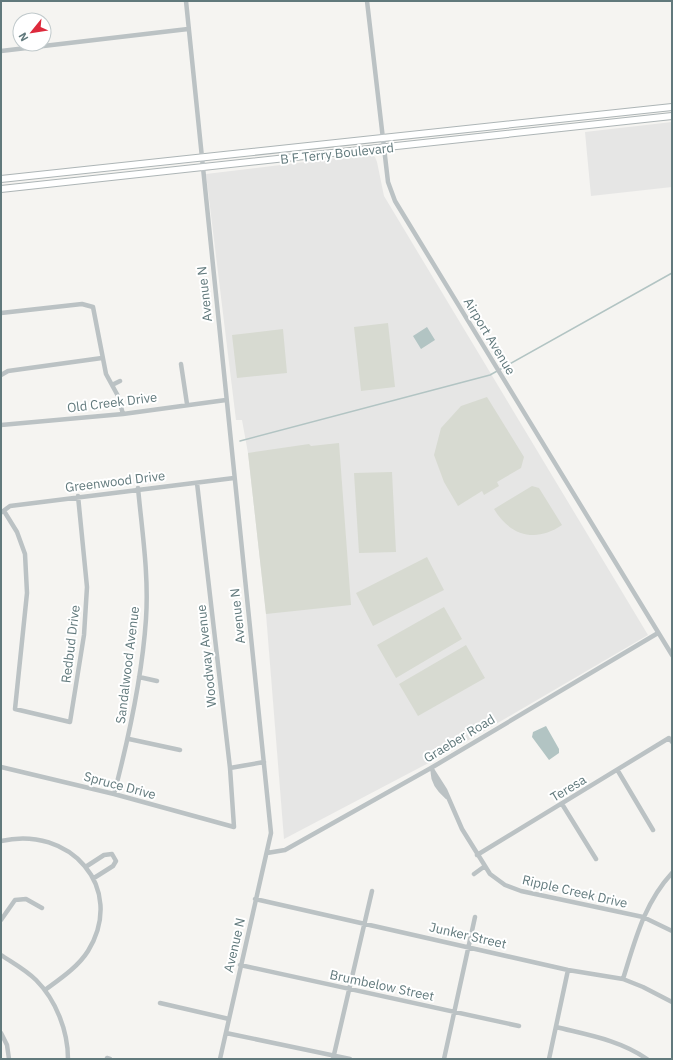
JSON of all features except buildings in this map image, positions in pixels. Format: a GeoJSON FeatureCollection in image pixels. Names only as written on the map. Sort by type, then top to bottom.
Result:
{"type":"FeatureCollection","features":[{"type":"Feature","properties":{"kind":"main road","name":"B F Terry Boulevard"},"geometry":{"type":"LineString","coordinates":[[1,179],[672,107]]}},
{"type":"Feature","properties":{"kind":"main road","name":"B F Terry Boulevard"},"geometry":{"type":"LineString","coordinates":[[1,189],[672,116]]}},
{"type":"Feature","properties":{"kind":"street","name":"Avenue N"},"geometry":{"type":"LineString","coordinates":[[186,1],[201,167],[271,832],[220,1059]]}},
{"type":"Feature","properties":{"kind":"street","name":"Airport Avenue"},"geometry":{"type":"LineString","coordinates":[[367,1],[383,148],[388,182],[395,201],[672,655]]}},
{"type":"Feature","properties":{"kind":"street"},"geometry":{"type":"LineString","coordinates":[[1,51],[188,30]]}},
{"type":"Feature","properties":{"kind":"street"},"geometry":{"type":"LineString","coordinates":[[1,313],[82,304],[93,307],[106,374],[118,396],[123,414]]}},
{"type":"Feature","properties":{"kind":"street"},"geometry":{"type":"LineString","coordinates":[[1,375],[8,371],[102,358]]}},
{"type":"Feature","properties":{"kind":"street"},"geometry":{"type":"LineString","coordinates":[[181,364],[187,404]]}},
{"type":"Feature","properties":{"kind":"street"},"geometry":{"type":"LineString","coordinates":[[112,385],[120,381]]}},
{"type":"Feature","properties":{"kind":"street","name":"Old Creek Drive"},"geometry":{"type":"LineString","coordinates":[[1,425],[123,414],[187,404],[226,400]]}},
{"type":"Feature","properties":{"kind":"street","name":"Greenwood Drive"},"geometry":{"type":"LineString","coordinates":[[2,512],[10,506],[78,496],[234,478]]}},
{"type":"Feature","properties":{"kind":"street","name":"Woodway Avenue"},"geometry":{"type":"LineString","coordinates":[[197,482],[230,768],[234,827]]}},
{"type":"Feature","properties":{"kind":"street","name":"Sandalwood Avenue"},"geometry":{"type":"LineString","coordinates":[[114,794],[129,739],[140,677],[146,618],[146,576],[138,488]]}},
{"type":"Feature","properties":{"kind":"street","name":"Redbud Drive"},"geometry":{"type":"LineString","coordinates":[[2,512],[16,532],[25,554],[27,593],[15,708],[70,722],[84,635],[87,587],[78,496]]}},
{"type":"Feature","properties":{"kind":"street","name":"Graeber Road"},"geometry":{"type":"LineString","coordinates":[[267,853],[285,850],[432,769],[658,633]]}},
{"type":"Feature","properties":{"kind":"street"},"geometry":{"type":"LineString","coordinates":[[140,677],[157,681]]}},
{"type":"Feature","properties":{"kind":"street"},"geometry":{"type":"LineString","coordinates":[[129,739],[180,750]]}},
{"type":"Feature","properties":{"kind":"street","name":"Teresa"},"geometry":{"type":"LineString","coordinates":[[477,855],[671,740]]}},
{"type":"Feature","properties":{"kind":"street"},"geometry":{"type":"LineString","coordinates":[[230,768],[264,762]]}},
{"type":"Feature","properties":{"kind":"street","name":"Spruce Drive"},"geometry":{"type":"LineString","coordinates":[[1,767],[114,794],[234,827]]}},
{"type":"Feature","properties":{"kind":"street","name":"Ripple Creek Drive"},"geometry":{"type":"LineString","coordinates":[[432,769],[433,778],[441,792],[447,797],[477,855],[490,874],[506,885],[521,891],[643,917],[672,931]]}},
{"type":"Feature","properties":{"kind":"street"},"geometry":{"type":"LineString","coordinates":[[618,771],[653,830]]}},
{"type":"Feature","properties":{"kind":"street"},"geometry":{"type":"LineString","coordinates":[[562,804],[596,859]]}},
{"type":"Feature","properties":{"kind":"street"},"geometry":{"type":"LineString","coordinates":[[1,841],[24,838],[47,842],[69,851],[87,866],[94,878],[100,898],[100,912],[93,939],[83,958],[74,968],[45,990]]}},
{"type":"Feature","properties":{"kind":"street"},"geometry":{"type":"LineString","coordinates":[[87,866],[104,855],[108,854],[114,857],[116,861],[113,866],[94,878]]}},
{"type":"Feature","properties":{"kind":"street"},"geometry":{"type":"LineString","coordinates":[[474,874],[485,866]]}},
{"type":"Feature","properties":{"kind":"street"},"geometry":{"type":"LineString","coordinates":[[623,979],[643,917],[658,889],[672,873]]}},
{"type":"Feature","properties":{"kind":"street"},"geometry":{"type":"LineString","coordinates":[[334,1057],[372,891]]}},
{"type":"Feature","properties":{"kind":"street"},"geometry":{"type":"LineString","coordinates":[[1,920],[15,900],[26,899],[42,908]]}},
{"type":"Feature","properties":{"kind":"street","name":"Junker Street"},"geometry":{"type":"LineString","coordinates":[[255,899],[364,922],[568,970],[623,979],[643,987],[672,1002]]}},
{"type":"Feature","properties":{"kind":"street"},"geometry":{"type":"LineString","coordinates":[[444,1059],[475,917]]}},
{"type":"Feature","properties":{"kind":"street"},"geometry":{"type":"LineString","coordinates":[[1,955],[24,970],[45,990],[61,1020],[67,1043],[68,1059]]}},
{"type":"Feature","properties":{"kind":"street","name":"Brumbelow Street"},"geometry":{"type":"LineString","coordinates":[[240,965],[519,1026]]}},
{"type":"Feature","properties":{"kind":"street"},"geometry":{"type":"LineString","coordinates":[[549,1059],[568,970]]}},
{"type":"Feature","properties":{"kind":"street"},"geometry":{"type":"LineString","coordinates":[[160,1003],[228,1019]]}},
{"type":"Feature","properties":{"kind":"street"},"geometry":{"type":"LineString","coordinates":[[556,1027],[611,1040],[648,1059]]}},
{"type":"Feature","properties":{"kind":"street"},"geometry":{"type":"LineString","coordinates":[[1,1033],[7,1045],[9,1059]]}},
{"type":"Feature","properties":{"kind":"street"},"geometry":{"type":"LineString","coordinates":[[226,1033],[334,1057],[350,1059]]}},
{"type":"Feature","properties":{"kind":"shaded area"},"geometry":{"type":"Polygon","coordinates":[[[672,122],[672,187],[591,196],[585,132],[672,122]]]}},
{"type":"Feature","properties":{"kind":"shaded area"},"geometry":{"type":"Polygon","coordinates":[[[370,154],[375,157],[377,162],[384,196],[648,635],[438,758],[284,839],[266,614],[248,453],[242,420],[236,420],[206,174],[370,154]]]}},
{"type":"Feature","properties":{"kind":"shaded area"},"geometry":{"type":"Polygon","coordinates":[[[388,323],[395,387],[361,391],[354,327],[388,323]]]}},
{"type":"Feature","properties":{"kind":"shaded area"},"geometry":{"type":"Polygon","coordinates":[[[427,327],[435,340],[421,349],[413,336],[427,327]]]}},
{"type":"Feature","properties":{"kind":"shaded area"},"geometry":{"type":"Polygon","coordinates":[[[283,329],[287,373],[237,378],[232,335],[283,329]]]}},
{"type":"Feature","properties":{"kind":"shaded area"},"geometry":{"type":"Polygon","coordinates":[[[487,397],[524,457],[521,468],[497,482],[499,486],[484,495],[482,491],[458,506],[444,482],[434,455],[441,428],[461,406],[487,397]]]}},
{"type":"Feature","properties":{"kind":"shaded area"},"geometry":{"type":"Polygon","coordinates":[[[339,443],[351,605],[266,614],[248,453],[309,444],[311,446],[339,443]]]}},
{"type":"Feature","properties":{"kind":"shaded area"},"geometry":{"type":"Polygon","coordinates":[[[392,472],[396,552],[359,553],[354,473],[392,472]]]}},
{"type":"Feature","properties":{"kind":"shaded area"},"geometry":{"type":"Polygon","coordinates":[[[532,486],[539,488],[562,525],[543,534],[524,534],[516,531],[500,518],[494,509],[532,486]]]}},
{"type":"Feature","properties":{"kind":"shaded area"},"geometry":{"type":"Polygon","coordinates":[[[427,557],[444,590],[373,626],[356,593],[427,557]]]}},
{"type":"Feature","properties":{"kind":"shaded area"},"geometry":{"type":"Polygon","coordinates":[[[444,607],[462,639],[396,678],[377,645],[444,607]]]}},
{"type":"Feature","properties":{"kind":"shaded area"},"geometry":{"type":"Polygon","coordinates":[[[466,645],[485,678],[418,716],[399,684],[466,645]]]}},
{"type":"Feature","properties":{"kind":"shaded area"},"geometry":{"type":"Polygon","coordinates":[[[546,726],[559,749],[559,753],[549,760],[532,737],[533,732],[546,726]]]}},
{"type":"Feature","properties":{"kind":"waterway"},"geometry":{"type":"LineString","coordinates":[[240,441],[490,375],[672,273]]}}]}
